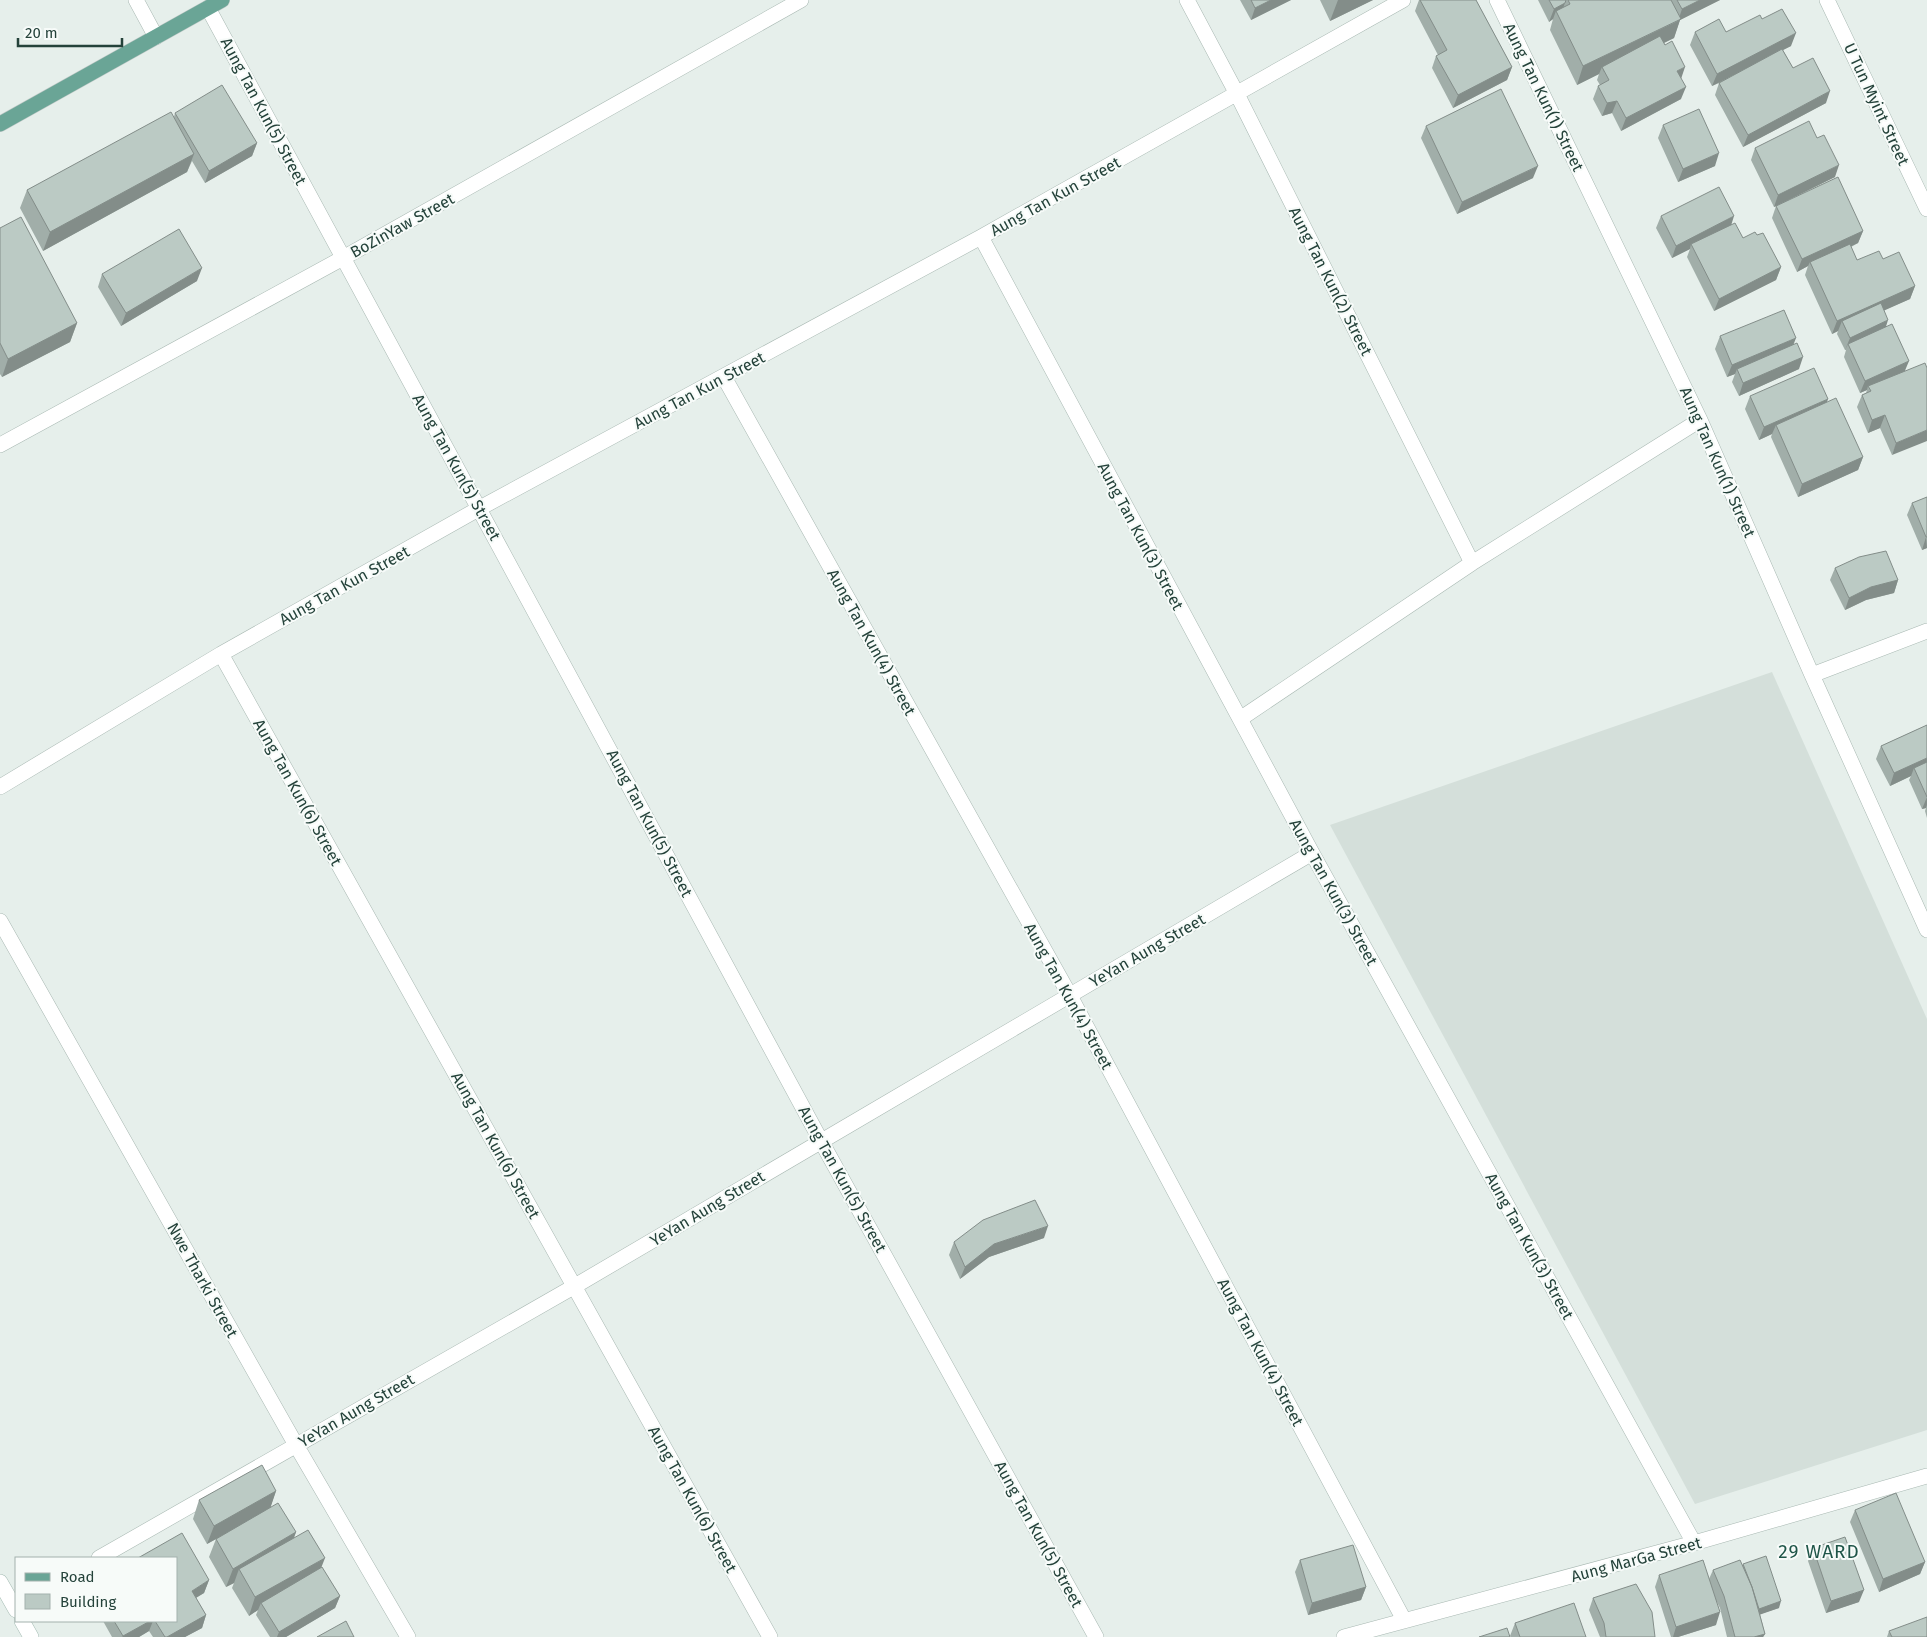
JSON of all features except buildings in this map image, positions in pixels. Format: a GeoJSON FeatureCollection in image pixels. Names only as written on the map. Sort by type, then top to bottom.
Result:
{"type":"FeatureCollection","features":[{"type":"Feature","properties":{"kind":"main road"},"geometry":{"type":"LineString","coordinates":[[0,124],[222,0]]}},
{"type":"Feature","properties":{"kind":"street"},"geometry":{"type":"LineString","coordinates":[[136,0],[156,37]]}},
{"type":"Feature","properties":{"kind":"street","name":"BoZinYaw Street"},"geometry":{"type":"LineString","coordinates":[[0,445],[343,258],[801,0]]}},
{"type":"Feature","properties":{"kind":"street","name":"Aung Tan Kun(2) Street"},"geometry":{"type":"LineString","coordinates":[[1186,0],[1237,94],[1472,563]]}},
{"type":"Feature","properties":{"kind":"street","name":"Aung Tan Kun Street"},"geometry":{"type":"LineString","coordinates":[[0,787],[221,654],[480,508],[981,237],[1403,0]]}},
{"type":"Feature","properties":{"kind":"street","name":"Aung Tan Kun(1) Street"},"geometry":{"type":"LineString","coordinates":[[1497,0],[1700,420],[1927,930]]}},
{"type":"Feature","properties":{"kind":"street","name":"U Tun Myint Street"},"geometry":{"type":"LineString","coordinates":[[1828,0],[1927,209]]}},
{"type":"Feature","properties":{"kind":"street","name":"Aung Tan Kun(5) Street"},"geometry":{"type":"LineString","coordinates":[[208,8],[821,1141],[1096,1637]]}},
{"type":"Feature","properties":{"kind":"street","name":"Aung Tan Kun(3) Street"},"geometry":{"type":"LineString","coordinates":[[981,237],[1312,853],[1694,1543]]}},
{"type":"Feature","properties":{"kind":"street","name":"Aung Tan Kun(4) Street"},"geometry":{"type":"LineString","coordinates":[[724,377],[1069,994],[1404,1620]]}},
{"type":"Feature","properties":{"kind":"street"},"geometry":{"type":"LineString","coordinates":[[1240,719],[1472,563],[1700,420]]}},
{"type":"Feature","properties":{"kind":"street"},"geometry":{"type":"LineString","coordinates":[[1812,675],[1927,632]]}},
{"type":"Feature","properties":{"kind":"street","name":"Aung Tan Kun(6) Street"},"geometry":{"type":"LineString","coordinates":[[221,654],[770,1637]]}},
{"type":"Feature","properties":{"kind":"street","name":"YeYan Aung Street"},"geometry":{"type":"LineString","coordinates":[[101,1557],[575,1286],[1069,994],[1312,853]]}},
{"type":"Feature","properties":{"kind":"street","name":"Nwe Tharki Street"},"geometry":{"type":"LineString","coordinates":[[0,921],[296,1445],[408,1637]]}},
{"type":"Feature","properties":{"kind":"street","name":"Aung MarGa Street"},"geometry":{"type":"LineString","coordinates":[[1344,1637],[1694,1543],[1926,1478]]}},
{"type":"Feature","properties":{"kind":"street"},"geometry":{"type":"LineString","coordinates":[[0,1582],[15,1606]]}},
{"type":"Feature","properties":{"kind":"street"},"geometry":{"type":"LineString","coordinates":[[23,1622],[31,1637]]}},
{"type":"Feature","properties":{"kind":"shaded area"},"geometry":{"type":"Polygon","coordinates":[[[1772,672],[1927,1019],[1927,1430],[1695,1504],[1330,825],[1772,672]]]}},
{"type":"Feature","properties":{"kind":"district","name":"29 WARD"},"geometry":{"type":"Point","coordinates":[1819,1551]}}]}
